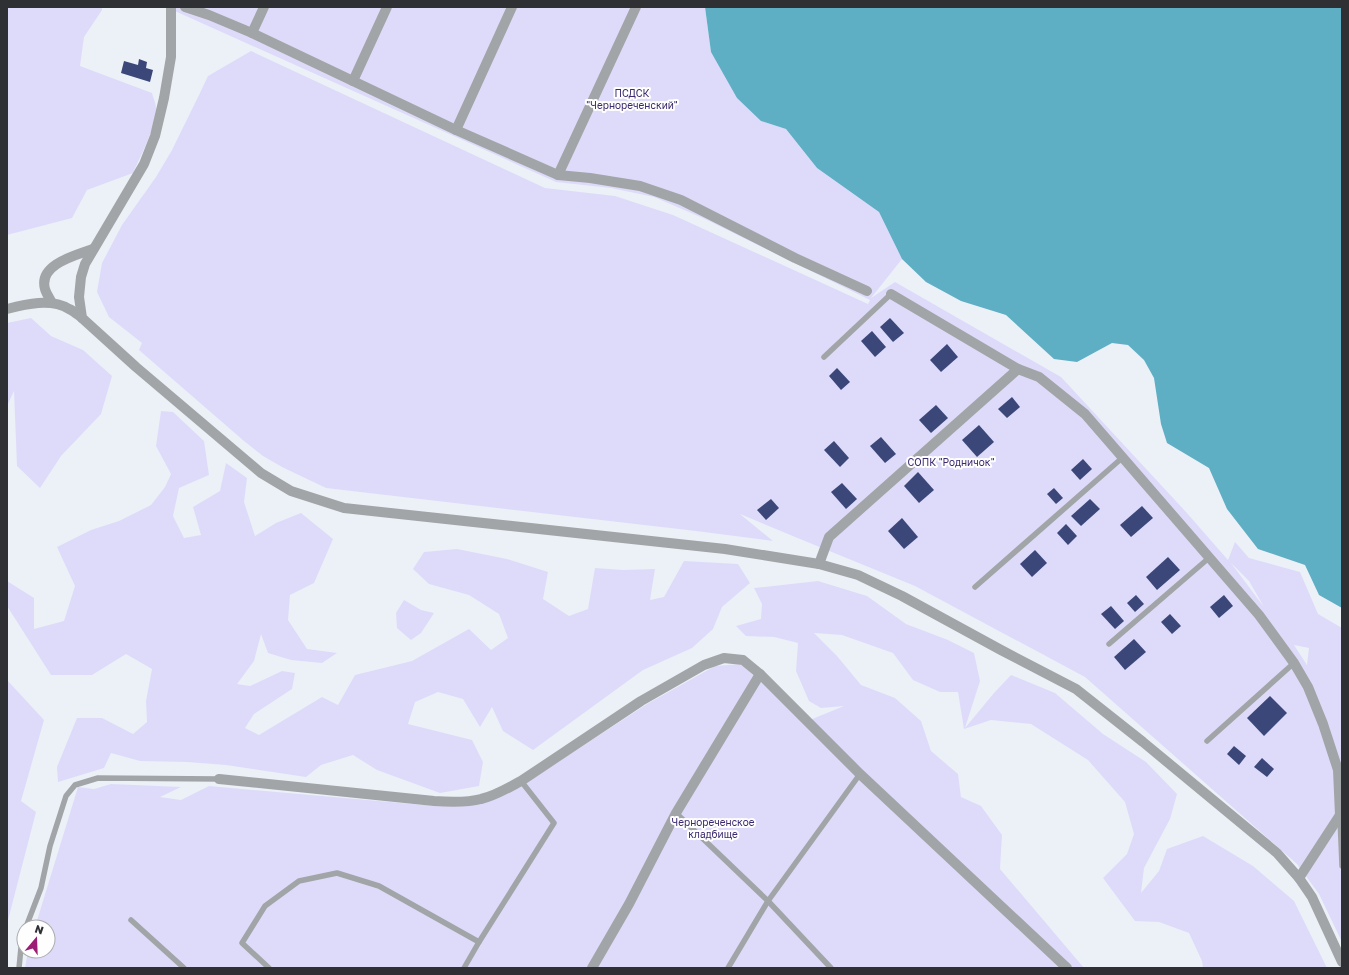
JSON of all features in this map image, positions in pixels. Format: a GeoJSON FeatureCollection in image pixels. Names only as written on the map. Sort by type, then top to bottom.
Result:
{"type":"FeatureCollection","features":[{"type":"Feature","properties":{"kind":"street"},"geometry":{"type":"LineString","coordinates":[[82,318],[79,297],[81,278],[85,264],[144,164],[154,136],[164,98],[171,57],[172,7]]}},
{"type":"Feature","properties":{"kind":"street"},"geometry":{"type":"LineString","coordinates":[[185,7],[252,32],[456,130],[558,175],[590,178],[640,186],[681,200],[796,258],[867,291]]}},
{"type":"Feature","properties":{"kind":"street"},"geometry":{"type":"LineString","coordinates":[[252,32],[264,7]]}},
{"type":"Feature","properties":{"kind":"street"},"geometry":{"type":"LineString","coordinates":[[354,81],[387,7]]}},
{"type":"Feature","properties":{"kind":"street"},"geometry":{"type":"LineString","coordinates":[[456,130],[512,7]]}},
{"type":"Feature","properties":{"kind":"street"},"geometry":{"type":"LineString","coordinates":[[558,175],[636,7]]}},
{"type":"Feature","properties":{"kind":"street"},"geometry":{"type":"LineString","coordinates":[[52,303],[45,289],[45,277],[51,269],[64,260],[94,249]]}},
{"type":"Feature","properties":{"kind":"street"},"geometry":{"type":"LineString","coordinates":[[891,294],[1018,369],[1038,377],[1085,414],[1259,615],[1294,662],[1308,687],[1323,724],[1338,770],[1341,815],[1299,878]]}},
{"type":"Feature","properties":{"kind":"street"},"geometry":{"type":"LineString","coordinates":[[7,309],[25,304],[52,303],[68,308],[82,318],[136,367],[261,473],[291,491],[321,501],[344,508],[718,548],[818,564],[858,575],[902,596],[1076,689],[1143,742],[1277,853],[1299,878],[1312,897],[1342,962]]}},
{"type":"Feature","properties":{"kind":"street"},"geometry":{"type":"LineString","coordinates":[[818,564],[830,537],[1018,369]]}},
{"type":"Feature","properties":{"kind":"street"},"geometry":{"type":"LineString","coordinates":[[219,779],[426,800],[458,802],[481,799],[502,791],[520,781],[641,701],[704,665],[724,658],[742,660],[760,674],[860,774],[1067,968]]}},
{"type":"Feature","properties":{"kind":"street"},"geometry":{"type":"LineString","coordinates":[[592,968],[629,904],[676,813],[760,674]]}},
{"type":"Feature","properties":{"kind":"lane"},"geometry":{"type":"LineString","coordinates":[[824,357],[891,294]]}},
{"type":"Feature","properties":{"kind":"lane"},"geometry":{"type":"LineString","coordinates":[[975,587],[1122,458]]}},
{"type":"Feature","properties":{"kind":"lane"},"geometry":{"type":"LineString","coordinates":[[1109,644],[1210,557]]}},
{"type":"Feature","properties":{"kind":"lane"},"geometry":{"type":"LineString","coordinates":[[1208,741],[1294,662]]}},
{"type":"Feature","properties":{"kind":"lane"},"geometry":{"type":"LineString","coordinates":[[728,968],[768,901],[860,774]]}},
{"type":"Feature","properties":{"kind":"lane"},"geometry":{"type":"LineString","coordinates":[[29,919],[41,888],[50,846],[66,796],[75,785],[98,778],[219,779]]}},
{"type":"Feature","properties":{"kind":"lane"},"geometry":{"type":"LineString","coordinates":[[464,968],[554,823],[520,781]]}},
{"type":"Feature","properties":{"kind":"lane"},"geometry":{"type":"LineString","coordinates":[[676,813],[768,901],[831,968]]}},
{"type":"Feature","properties":{"kind":"lane"},"geometry":{"type":"LineString","coordinates":[[1341,815],[1342,866]]}},
{"type":"Feature","properties":{"kind":"lane"},"geometry":{"type":"LineString","coordinates":[[269,968],[242,944],[265,906],[299,881],[337,873],[379,886],[479,942]]}},
{"type":"Feature","properties":{"kind":"lane"},"geometry":{"type":"LineString","coordinates":[[131,920],[184,968]]}},
{"type":"Feature","properties":{"kind":"green space"},"geometry":{"type":"Polygon","coordinates":[[[7,7],[102,7],[102,10],[84,37],[80,66],[152,93],[156,104],[156,115],[144,150],[133,173],[87,190],[72,218],[7,235],[7,7]]]}},
{"type":"Feature","properties":{"kind":"green space"},"geometry":{"type":"Polygon","coordinates":[[[166,7],[705,7],[711,52],[761,121],[786,129],[817,168],[879,212],[902,259],[871,298],[895,282],[1061,377],[1186,512],[1228,560],[1235,542],[1249,558],[1300,572],[1318,614],[1342,628],[1342,942],[1319,894],[1297,864],[1085,677],[915,586],[740,514],[773,541],[326,488],[282,467],[263,456],[244,441],[139,350],[142,343],[109,317],[97,292],[102,263],[122,225],[156,177],[172,150],[208,76],[251,51],[545,188],[615,196],[673,215],[868,304],[870,300],[705,219],[654,197],[611,188],[556,182],[166,7]],[[1231,563],[1264,607],[1249,581],[1231,563]],[[1294,645],[1307,665],[1309,648],[1294,645]]]}},
{"type":"Feature","properties":{"kind":"green space"},"geometry":{"type":"Polygon","coordinates":[[[31,318],[51,336],[83,350],[112,376],[101,414],[61,456],[40,488],[17,466],[14,391],[7,406],[7,323],[31,318]]]}},
{"type":"Feature","properties":{"kind":"green space"},"geometry":{"type":"Polygon","coordinates":[[[161,411],[173,412],[204,441],[209,475],[179,488],[173,516],[184,538],[201,535],[193,507],[220,491],[226,463],[247,478],[244,502],[255,536],[276,523],[301,513],[333,539],[314,583],[290,595],[288,620],[307,649],[337,653],[322,663],[291,660],[268,653],[261,634],[254,661],[237,684],[250,686],[282,671],[295,673],[292,689],[254,714],[245,728],[259,735],[322,697],[338,705],[355,675],[412,661],[469,629],[491,650],[508,638],[499,614],[469,595],[429,584],[413,569],[424,552],[457,549],[507,559],[548,572],[543,599],[569,616],[588,609],[595,568],[623,570],[655,569],[650,600],[664,597],[684,561],[738,564],[750,583],[722,607],[713,629],[692,648],[643,670],[533,750],[503,731],[492,707],[480,727],[463,699],[438,692],[415,702],[408,724],[472,740],[483,762],[479,786],[440,793],[377,770],[353,755],[321,765],[306,777],[226,765],[140,761],[111,753],[104,768],[58,782],[57,767],[77,718],[102,718],[133,734],[147,722],[146,701],[152,669],[126,654],[92,675],[51,675],[7,606],[7,581],[34,598],[34,629],[64,621],[75,586],[57,547],[91,530],[119,521],[151,505],[165,487],[171,474],[156,446],[161,411]]]}},
{"type":"Feature","properties":{"kind":"green space","name":"Чернореченское кладбище"},"geometry":{"type":"Polygon","coordinates":[[[818,581],[867,596],[906,624],[948,640],[974,653],[980,681],[965,728],[1011,675],[1055,693],[1103,734],[1146,762],[1177,794],[1170,819],[1144,868],[1141,893],[1159,871],[1167,849],[1203,836],[1253,866],[1294,901],[1327,968],[1203,968],[1202,961],[1189,933],[1159,922],[1135,921],[1103,878],[1127,854],[1134,834],[1125,802],[1088,760],[1031,724],[991,720],[964,729],[958,692],[940,692],[913,680],[893,653],[842,635],[814,633],[837,656],[861,685],[895,698],[921,721],[931,751],[958,774],[961,797],[981,806],[1002,835],[1000,869],[1084,968],[25,968],[27,959],[56,959],[56,919],[37,919],[78,787],[94,789],[111,784],[181,787],[160,797],[181,800],[209,786],[436,806],[515,790],[647,704],[715,666],[741,664],[805,722],[844,706],[821,708],[809,701],[796,671],[798,643],[774,637],[746,636],[736,626],[761,619],[762,604],[754,588],[818,581]]]}},
{"type":"Feature","properties":{"kind":"green space"},"geometry":{"type":"Polygon","coordinates":[[[404,600],[421,610],[434,613],[421,633],[411,640],[397,628],[396,613],[404,600]]]}},
{"type":"Feature","properties":{"kind":"green space"},"geometry":{"type":"Polygon","coordinates":[[[7,680],[44,720],[21,801],[36,812],[7,924],[7,680]]]}},
{"type":"Feature","properties":{"kind":"water"},"geometry":{"type":"Polygon","coordinates":[[[705,7],[1342,7],[1342,608],[1319,595],[1305,565],[1258,549],[1227,509],[1209,468],[1167,443],[1161,424],[1154,378],[1144,360],[1128,345],[1112,343],[1077,362],[1054,359],[1006,315],[961,301],[926,282],[902,259],[879,212],[817,168],[786,129],[761,121],[737,98],[711,52],[705,7]]]}},
{"type":"Feature","properties":{"kind":"building"},"geometry":{"type":"Polygon","coordinates":[[[139,59],[147,62],[146,68],[153,70],[150,82],[121,73],[124,61],[138,65],[139,59]]]}},
{"type":"Feature","properties":{"kind":"building"},"geometry":{"type":"Polygon","coordinates":[[[890,318],[904,333],[893,342],[880,327],[890,318]]]}},
{"type":"Feature","properties":{"kind":"building"},"geometry":{"type":"Polygon","coordinates":[[[872,331],[886,347],[875,357],[861,341],[872,331]]]}},
{"type":"Feature","properties":{"kind":"building"},"geometry":{"type":"Polygon","coordinates":[[[947,344],[958,357],[941,372],[930,360],[947,344]]]}},
{"type":"Feature","properties":{"kind":"building"},"geometry":{"type":"Polygon","coordinates":[[[837,368],[850,382],[841,390],[829,376],[837,368]]]}},
{"type":"Feature","properties":{"kind":"building"},"geometry":{"type":"Polygon","coordinates":[[[1012,397],[1020,407],[1007,418],[998,409],[1012,397]]]}},
{"type":"Feature","properties":{"kind":"building"},"geometry":{"type":"Polygon","coordinates":[[[936,405],[948,418],[931,433],[919,420],[936,405]]]}},
{"type":"Feature","properties":{"kind":"building"},"geometry":{"type":"Polygon","coordinates":[[[979,425],[994,442],[977,457],[962,440],[979,425]]]}},
{"type":"Feature","properties":{"kind":"building"},"geometry":{"type":"Polygon","coordinates":[[[881,437],[896,454],[885,463],[870,446],[881,437]]]}},
{"type":"Feature","properties":{"kind":"building"},"geometry":{"type":"Polygon","coordinates":[[[834,441],[849,458],[840,467],[824,450],[834,441]]]}},
{"type":"Feature","properties":{"kind":"building"},"geometry":{"type":"Polygon","coordinates":[[[1083,459],[1092,469],[1080,480],[1071,470],[1083,459]]]}},
{"type":"Feature","properties":{"kind":"building"},"geometry":{"type":"Polygon","coordinates":[[[918,472],[934,490],[919,503],[904,486],[918,472]]]}},
{"type":"Feature","properties":{"kind":"building"},"geometry":{"type":"Polygon","coordinates":[[[842,483],[857,499],[846,509],[831,492],[842,483]]]}},
{"type":"Feature","properties":{"kind":"building"},"geometry":{"type":"Polygon","coordinates":[[[1054,488],[1063,498],[1056,504],[1047,494],[1054,488]]]}},
{"type":"Feature","properties":{"kind":"building"},"geometry":{"type":"Polygon","coordinates":[[[771,499],[779,508],[766,520],[757,510],[771,499]]]}},
{"type":"Feature","properties":{"kind":"building"},"geometry":{"type":"Polygon","coordinates":[[[1090,499],[1100,509],[1081,526],[1071,516],[1090,499]]]}},
{"type":"Feature","properties":{"kind":"building"},"geometry":{"type":"Polygon","coordinates":[[[1142,506],[1153,518],[1131,537],[1120,525],[1142,506]]]}},
{"type":"Feature","properties":{"kind":"building"},"geometry":{"type":"Polygon","coordinates":[[[902,518],[918,537],[904,549],[888,531],[902,518]]]}},
{"type":"Feature","properties":{"kind":"building"},"geometry":{"type":"Polygon","coordinates":[[[1066,524],[1077,536],[1068,545],[1057,533],[1066,524]]]}},
{"type":"Feature","properties":{"kind":"building"},"geometry":{"type":"Polygon","coordinates":[[[1035,550],[1047,563],[1032,577],[1020,564],[1035,550]]]}},
{"type":"Feature","properties":{"kind":"building"},"geometry":{"type":"Polygon","coordinates":[[[1168,557],[1180,570],[1157,590],[1146,577],[1168,557]]]}},
{"type":"Feature","properties":{"kind":"building"},"geometry":{"type":"Polygon","coordinates":[[[1136,595],[1144,604],[1135,612],[1127,603],[1136,595]]]}},
{"type":"Feature","properties":{"kind":"building"},"geometry":{"type":"Polygon","coordinates":[[[1224,595],[1233,606],[1219,618],[1210,607],[1224,595]]]}},
{"type":"Feature","properties":{"kind":"building"},"geometry":{"type":"Polygon","coordinates":[[[1111,606],[1124,621],[1115,629],[1101,614],[1111,606]]]}},
{"type":"Feature","properties":{"kind":"building"},"geometry":{"type":"Polygon","coordinates":[[[1170,614],[1181,626],[1172,634],[1161,622],[1170,614]]]}},
{"type":"Feature","properties":{"kind":"building"},"geometry":{"type":"Polygon","coordinates":[[[1134,639],[1146,652],[1125,670],[1114,657],[1134,639]]]}},
{"type":"Feature","properties":{"kind":"building"},"geometry":{"type":"Polygon","coordinates":[[[1270,696],[1287,713],[1264,736],[1247,718],[1270,696]]]}},
{"type":"Feature","properties":{"kind":"building"},"geometry":{"type":"Polygon","coordinates":[[[1234,746],[1246,756],[1239,765],[1227,754],[1234,746]]]}},
{"type":"Feature","properties":{"kind":"building"},"geometry":{"type":"Polygon","coordinates":[[[1262,758],[1274,769],[1267,777],[1254,767],[1262,758]]]}},
{"type":"Feature","properties":{"kind":"park label","name":"ПСДСК \"Чернореченский\""},"geometry":{"type":"Point","coordinates":[632,98]}},
{"type":"Feature","properties":{"kind":"park label","name":"СОПК \"Родничок\""},"geometry":{"type":"Point","coordinates":[951,462]}}]}
